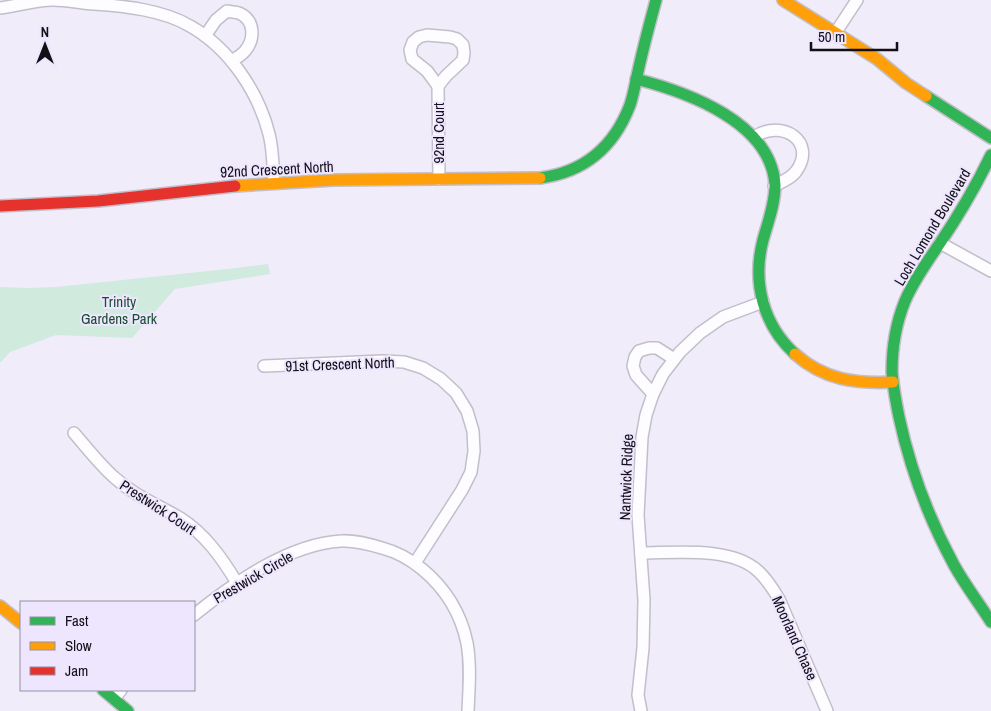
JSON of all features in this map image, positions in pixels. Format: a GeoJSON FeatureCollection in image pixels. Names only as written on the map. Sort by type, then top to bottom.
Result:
{"type":"FeatureCollection","features":[{"type":"Feature","properties":{"kind":"street"},"geometry":{"type":"LineString","coordinates":[[0,8],[52,0],[119,6],[145,10],[189,25],[205,36],[232,61],[249,86],[261,110],[269,134],[274,183]]}},
{"type":"Feature","properties":{"kind":"street","name":"92nd Crescent North"},"geometry":{"type":"LineString","coordinates":[[0,206],[78,203],[274,183],[361,180],[535,179],[556,176],[576,168],[595,157],[610,142],[622,124],[630,104],[656,0]]}},
{"type":"Feature","properties":{"kind":"street"},"geometry":{"type":"LineString","coordinates":[[783,0],[802,10],[877,59],[906,83],[991,138]]}},
{"type":"Feature","properties":{"kind":"street"},"geometry":{"type":"LineString","coordinates":[[836,32],[857,0]]}},
{"type":"Feature","properties":{"kind":"street"},"geometry":{"type":"LineString","coordinates":[[205,36],[216,20],[227,11],[238,13],[245,17],[251,26],[252,36],[244,52],[232,61]]}},
{"type":"Feature","properties":{"kind":"street","name":"92nd Court"},"geometry":{"type":"LineString","coordinates":[[438,86],[462,60],[464,53],[462,45],[450,37],[427,35],[419,37],[413,42],[410,50],[412,59],[427,71],[438,86],[439,179]]}},
{"type":"Feature","properties":{"kind":"street"},"geometry":{"type":"LineString","coordinates":[[636,79],[657,84],[688,96],[724,114],[744,127],[762,148],[773,173],[774,200],[762,245],[759,283],[770,322],[782,341],[797,357],[835,378],[857,383],[893,382]]}},
{"type":"Feature","properties":{"kind":"street"},"geometry":{"type":"LineString","coordinates":[[754,137],[768,130],[784,130],[796,139],[800,145],[802,161],[796,172],[774,186]]}},
{"type":"Feature","properties":{"kind":"street","name":"Loch Lomond Boulevard"},"geometry":{"type":"LineString","coordinates":[[991,155],[965,202],[915,280],[904,304],[896,330],[893,355],[893,382],[901,427],[929,515],[949,556],[991,622]]}},
{"type":"Feature","properties":{"kind":"street"},"geometry":{"type":"LineString","coordinates":[[940,243],[991,271]]}},
{"type":"Feature","properties":{"kind":"street","name":"Nantwick Ridge"},"geometry":{"type":"LineString","coordinates":[[641,711],[638,695],[643,648],[644,600],[638,515],[642,437],[646,415],[653,394],[663,374],[674,359],[700,333],[723,317],[763,302]]}},
{"type":"Feature","properties":{"kind":"street"},"geometry":{"type":"LineString","coordinates":[[653,394],[636,375],[633,366],[635,357],[639,351],[657,348],[674,359]]}},
{"type":"Feature","properties":{"kind":"street","name":"91st Crescent North"},"geometry":{"type":"LineString","coordinates":[[264,366],[383,361],[404,362],[423,368],[441,379],[456,393],[467,411],[473,430],[474,451],[471,472],[462,490],[415,563]]}},
{"type":"Feature","properties":{"kind":"street","name":"Prestwick Court"},"geometry":{"type":"LineString","coordinates":[[74,433],[114,478],[136,494],[180,518],[198,532],[214,548],[238,583]]}},
{"type":"Feature","properties":{"kind":"street","name":"Prestwick Circle"},"geometry":{"type":"LineString","coordinates":[[195,614],[220,594],[257,571],[294,552],[318,544],[342,541],[367,543],[391,550],[415,563],[438,584],[448,597],[460,619],[467,643],[469,668],[468,711]]}},
{"type":"Feature","properties":{"kind":"street","name":"Moorland Chase"},"geometry":{"type":"LineString","coordinates":[[641,553],[723,554],[741,560],[756,569],[769,583],[779,599],[828,711]]}},
{"type":"Feature","properties":{"kind":"street"},"geometry":{"type":"LineString","coordinates":[[0,606],[20,622]]}},
{"type":"Feature","properties":{"kind":"street"},"geometry":{"type":"LineString","coordinates":[[118,694],[128,711]]}},
{"type":"Feature","properties":{"kind":"green space","name":"Trinity Gardens Park"},"geometry":{"type":"Polygon","coordinates":[[[268,264],[270,274],[175,289],[132,338],[56,335],[10,352],[0,363],[0,287],[56,287],[268,264]]]}},
{"type":"Feature","properties":{"kind":"traffic: fast"},"geometry":{"type":"LineString","coordinates":[[540,178],[571,170],[584,163],[596,155],[616,133],[630,105],[656,0]]}},
{"type":"Feature","properties":{"kind":"traffic: fast"},"geometry":{"type":"LineString","coordinates":[[636,79],[679,92],[723,113],[743,127],[759,144],[770,163],[775,192],[760,256],[760,287],[763,302],[775,330],[795,354]]}},
{"type":"Feature","properties":{"kind":"traffic: fast"},"geometry":{"type":"LineString","coordinates":[[926,96],[991,138]]}},
{"type":"Feature","properties":{"kind":"traffic: fast"},"geometry":{"type":"LineString","coordinates":[[991,155],[967,200],[921,271],[905,301],[895,336],[892,372],[903,436],[929,511],[954,565],[991,622]]}},
{"type":"Feature","properties":{"kind":"traffic: fast"},"geometry":{"type":"LineString","coordinates":[[104,691],[128,711]]}},
{"type":"Feature","properties":{"kind":"traffic: slow"},"geometry":{"type":"LineString","coordinates":[[783,0],[877,59],[906,83],[926,96]]}},
{"type":"Feature","properties":{"kind":"traffic: slow"},"geometry":{"type":"LineString","coordinates":[[235,186],[334,180],[540,178]]}},
{"type":"Feature","properties":{"kind":"traffic: slow"},"geometry":{"type":"LineString","coordinates":[[795,354],[817,370],[829,375],[853,381],[893,382]]}},
{"type":"Feature","properties":{"kind":"traffic: slow"},"geometry":{"type":"LineString","coordinates":[[0,606],[20,622]]}},
{"type":"Feature","properties":{"kind":"traffic: jam"},"geometry":{"type":"LineString","coordinates":[[0,206],[98,201],[235,186]]}}]}
